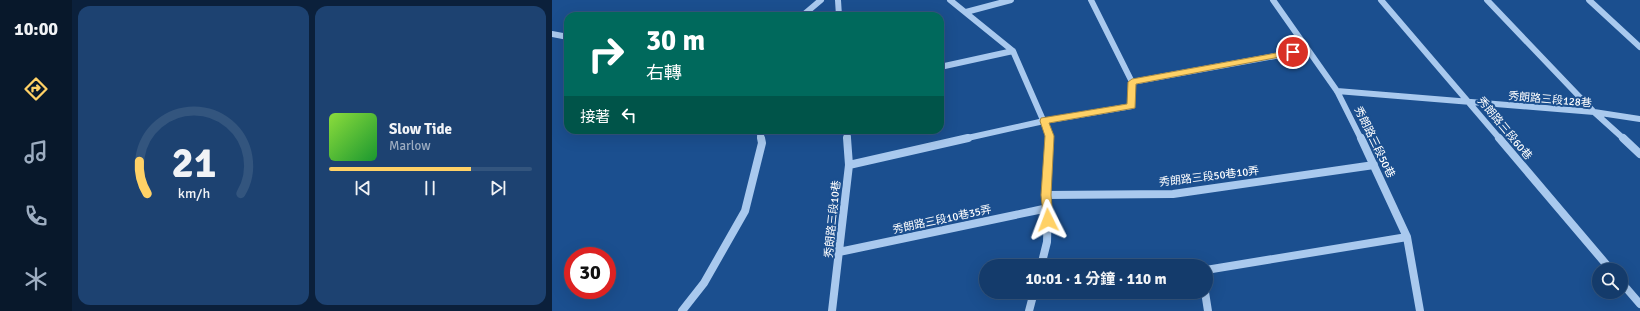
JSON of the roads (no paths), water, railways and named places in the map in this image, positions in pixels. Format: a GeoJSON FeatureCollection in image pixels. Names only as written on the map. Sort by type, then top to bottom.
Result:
{"type":"FeatureCollection","features":[{"type":"Feature","properties":{"kind":"street"},"geometry":{"type":"LineString","coordinates":[[807,12],[821,0]]}},
{"type":"Feature","properties":{"kind":"street"},"geometry":{"type":"LineString","coordinates":[[838,0],[839,12]]}},
{"type":"Feature","properties":{"kind":"street"},"geometry":{"type":"LineString","coordinates":[[950,0],[1013,51],[1050,136],[1046,195],[1048,208],[1047,242],[1043,259]]}},
{"type":"Feature","properties":{"kind":"street"},"geometry":{"type":"LineString","coordinates":[[966,12],[1011,0]]}},
{"type":"Feature","properties":{"kind":"street"},"geometry":{"type":"LineString","coordinates":[[849,165],[1044,121],[1132,106],[1132,82],[1091,0]]}},
{"type":"Feature","properties":{"kind":"street","name":"秀朗路三段50巷"},"geometry":{"type":"LineString","coordinates":[[1273,0],[1338,91],[1374,165],[1407,237],[1420,311]]}},
{"type":"Feature","properties":{"kind":"street","name":"秀朗路三段60巷"},"geometry":{"type":"LineString","coordinates":[[1381,0],[1605,263]]}},
{"type":"Feature","properties":{"kind":"street"},"geometry":{"type":"LineString","coordinates":[[1487,0],[1594,112],[1640,154]]}},
{"type":"Feature","properties":{"kind":"street"},"geometry":{"type":"LineString","coordinates":[[1589,0],[1640,47]]}},
{"type":"Feature","properties":{"kind":"street"},"geometry":{"type":"LineString","coordinates":[[552,34],[564,36]]}},
{"type":"Feature","properties":{"kind":"street"},"geometry":{"type":"LineString","coordinates":[[1132,82],[1308,50]]}},
{"type":"Feature","properties":{"kind":"street"},"geometry":{"type":"LineString","coordinates":[[944,66],[1013,51]]}},
{"type":"Feature","properties":{"kind":"street","name":"秀朗路三段128巷"},"geometry":{"type":"LineString","coordinates":[[1338,91],[1594,112],[1640,119]]}},
{"type":"Feature","properties":{"kind":"street"},"geometry":{"type":"LineString","coordinates":[[682,311],[704,283],[746,211],[762,143],[760,134]]}},
{"type":"Feature","properties":{"kind":"street","name":"秀朗路三段10巷"},"geometry":{"type":"LineString","coordinates":[[832,311],[849,165],[847,134]]}},
{"type":"Feature","properties":{"kind":"street","name":"秀朗路三段50巷10弄"},"geometry":{"type":"LineString","coordinates":[[1046,195],[1173,194],[1374,165]]}},
{"type":"Feature","properties":{"kind":"street","name":"秀朗路三段10巷35弄"},"geometry":{"type":"LineString","coordinates":[[839,252],[1048,208]]}},
{"type":"Feature","properties":{"kind":"street"},"geometry":{"type":"LineString","coordinates":[[1213,269],[1407,237]]}},
{"type":"Feature","properties":{"kind":"street"},"geometry":{"type":"LineString","coordinates":[[1628,290],[1640,304]]}},
{"type":"Feature","properties":{"kind":"street"},"geometry":{"type":"LineString","coordinates":[[1029,311],[1032,299]]}},
{"type":"Feature","properties":{"kind":"street"},"geometry":{"type":"LineString","coordinates":[[1205,299],[1208,311]]}}]}
